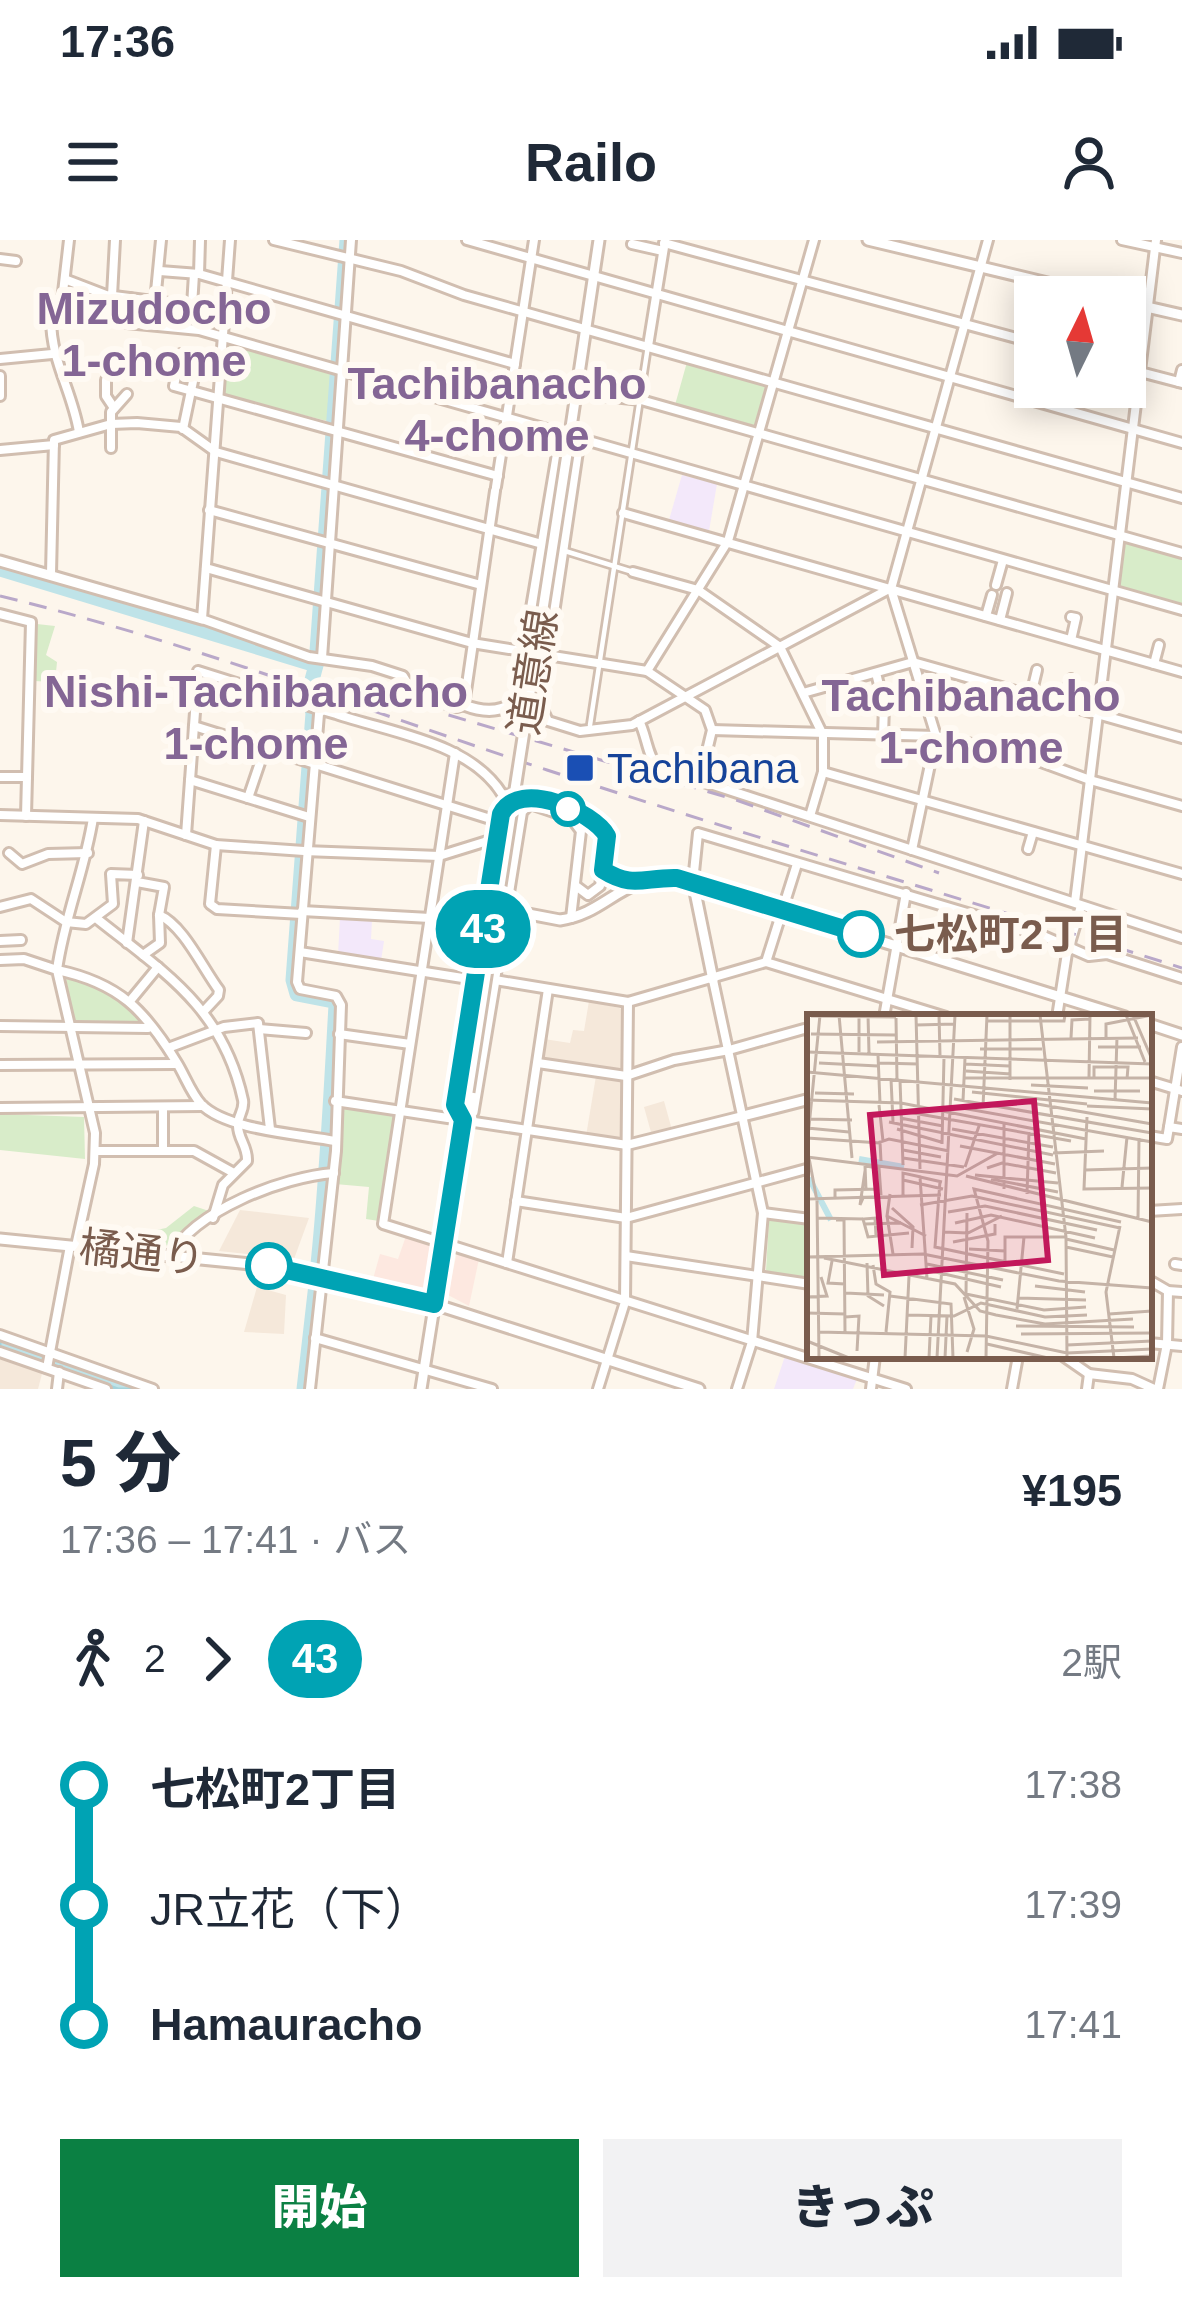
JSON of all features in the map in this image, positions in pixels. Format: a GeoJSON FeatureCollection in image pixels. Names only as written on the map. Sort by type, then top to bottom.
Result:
{"type":"FeatureCollection","features":[{"type":"Feature","properties":{"kind":"street"},"geometry":{"type":"LineString","coordinates":[[68,280],[69,240]]}},
{"type":"Feature","properties":{"kind":"street"},"geometry":{"type":"LineString","coordinates":[[112,296],[115,240]]}},
{"type":"Feature","properties":{"kind":"street"},"geometry":{"type":"LineString","coordinates":[[155,302],[161,240]]}},
{"type":"Feature","properties":{"kind":"street"},"geometry":{"type":"LineString","coordinates":[[68,280],[112,296],[192,306],[200,240]]}},
{"type":"Feature","properties":{"kind":"street"},"geometry":{"type":"LineString","coordinates":[[202,619],[230,240]]}},
{"type":"Feature","properties":{"kind":"street"},"geometry":{"type":"LineString","coordinates":[[277,240],[401,271],[464,295],[1182,498]]}},
{"type":"Feature","properties":{"kind":"street"},"geometry":{"type":"LineString","coordinates":[[318,658],[351,240]]}},
{"type":"Feature","properties":{"kind":"street"},"geometry":{"type":"LineString","coordinates":[[467,240],[1182,443]]}},
{"type":"Feature","properties":{"kind":"street"},"geometry":{"type":"LineString","coordinates":[[464,705],[534,240]]}},
{"type":"Feature","properties":{"kind":"street","name":"道意線"},"geometry":{"type":"LineString","coordinates":[[421,1389],[599,240]]}},
{"type":"Feature","properties":{"kind":"street"},"geometry":{"type":"LineString","coordinates":[[647,671],[728,542],[814,240]]}},
{"type":"Feature","properties":{"kind":"street"},"geometry":{"type":"LineString","coordinates":[[868,240],[1018,276]]}},
{"type":"Feature","properties":{"kind":"street"},"geometry":{"type":"LineString","coordinates":[[912,850],[936,736],[891,589],[988,240]]}},
{"type":"Feature","properties":{"kind":"street"},"geometry":{"type":"LineString","coordinates":[[1123,240],[1182,253]]}},
{"type":"Feature","properties":{"kind":"street"},"geometry":{"type":"LineString","coordinates":[[632,244],[664,245],[1014,338]]}},
{"type":"Feature","properties":{"kind":"street"},"geometry":{"type":"LineString","coordinates":[[1146,315],[1156,244]]}},
{"type":"Feature","properties":{"kind":"street"},"geometry":{"type":"LineString","coordinates":[[590,725],[664,245]]}},
{"type":"Feature","properties":{"kind":"street"},"geometry":{"type":"LineString","coordinates":[[0,260],[16,261]]}},
{"type":"Feature","properties":{"kind":"street"},"geometry":{"type":"LineString","coordinates":[[160,272],[197,274],[515,364]]}},
{"type":"Feature","properties":{"kind":"street"},"geometry":{"type":"LineString","coordinates":[[68,280],[64,281],[62,310],[51,318],[52,354],[72,397],[79,432]]}},
{"type":"Feature","properties":{"kind":"street"},"geometry":{"type":"LineString","coordinates":[[130,298],[127,322],[199,330],[1182,610]]}},
{"type":"Feature","properties":{"kind":"street"},"geometry":{"type":"LineString","coordinates":[[1147,307],[1182,315]]}},
{"type":"Feature","properties":{"kind":"street"},"geometry":{"type":"LineString","coordinates":[[0,359],[52,354]]}},
{"type":"Feature","properties":{"kind":"street"},"geometry":{"type":"LineString","coordinates":[[181,354],[174,386],[335,430],[496,485]]}},
{"type":"Feature","properties":{"kind":"street"},"geometry":{"type":"LineString","coordinates":[[183,429],[196,367]]}},
{"type":"Feature","properties":{"kind":"street"},"geometry":{"type":"LineString","coordinates":[[1146,373],[1180,383],[1182,370]]}},
{"type":"Feature","properties":{"kind":"street"},"geometry":{"type":"LineString","coordinates":[[0,376],[0,396]]}},
{"type":"Feature","properties":{"kind":"street"},"geometry":{"type":"LineString","coordinates":[[106,380],[106,396],[114,409]]}},
{"type":"Feature","properties":{"kind":"street"},"geometry":{"type":"LineString","coordinates":[[576,393],[640,400],[1182,553]]}},
{"type":"Feature","properties":{"kind":"street"},"geometry":{"type":"LineString","coordinates":[[111,448],[114,409],[127,394]]}},
{"type":"Feature","properties":{"kind":"street"},"geometry":{"type":"LineString","coordinates":[[1057,1014],[1078,904],[1134,408]]}},
{"type":"Feature","properties":{"kind":"street"},"geometry":{"type":"LineString","coordinates":[[51,574],[50,494],[56,437],[111,424],[183,429],[214,451],[698,590],[780,647],[823,735],[823,772],[810,816]]}},
{"type":"Feature","properties":{"kind":"street"},"geometry":{"type":"LineString","coordinates":[[0,561],[318,658],[372,666],[403,676],[414,694],[457,707],[506,708],[516,700],[559,445],[569,437]]}},
{"type":"Feature","properties":{"kind":"street"},"geometry":{"type":"LineString","coordinates":[[569,437],[578,448],[540,704],[548,721],[580,730],[639,721],[891,589]]}},
{"type":"Feature","properties":{"kind":"street"},"geometry":{"type":"LineString","coordinates":[[0,450],[54,445]]}},
{"type":"Feature","properties":{"kind":"street"},"geometry":{"type":"LineString","coordinates":[[209,510],[481,585]]}},
{"type":"Feature","properties":{"kind":"street"},"geometry":{"type":"LineString","coordinates":[[623,513],[1182,672]]}},
{"type":"Feature","properties":{"kind":"street"},"geometry":{"type":"LineString","coordinates":[[986,616],[1003,560]]}},
{"type":"Feature","properties":{"kind":"street"},"geometry":{"type":"LineString","coordinates":[[206,568],[472,643],[647,671],[705,710],[712,730],[700,780]]}},
{"type":"Feature","properties":{"kind":"street"},"geometry":{"type":"LineString","coordinates":[[1000,620],[1007,593]]}},
{"type":"Feature","properties":{"kind":"street"},"geometry":{"type":"LineString","coordinates":[[0,614],[31,622],[26,816]]}},
{"type":"Feature","properties":{"kind":"street"},"geometry":{"type":"LineString","coordinates":[[1071,617],[1076,618],[1071,640]]}},
{"type":"Feature","properties":{"kind":"street"},"geometry":{"type":"LineString","coordinates":[[1154,664],[1159,645]]}},
{"type":"Feature","properties":{"kind":"street"},"geometry":{"type":"LineString","coordinates":[[803,694],[914,662],[1182,738]]}},
{"type":"Feature","properties":{"kind":"street"},"geometry":{"type":"LineString","coordinates":[[1031,695],[1037,670]]}},
{"type":"Feature","properties":{"kind":"street"},"geometry":{"type":"LineString","coordinates":[[186,835],[199,671],[455,753],[490,774],[502,794],[539,798],[595,821],[607,836],[599,889],[584,893],[575,885]]}},
{"type":"Feature","properties":{"kind":"street"},"geometry":{"type":"LineString","coordinates":[[876,673],[884,705],[883,736]]}},
{"type":"Feature","properties":{"kind":"street"},"geometry":{"type":"LineString","coordinates":[[1064,704],[1071,679]]}},
{"type":"Feature","properties":{"kind":"street"},"geometry":{"type":"LineString","coordinates":[[1000,703],[1004,687]]}},
{"type":"Feature","properties":{"kind":"street"},"geometry":{"type":"LineString","coordinates":[[516,700],[540,704]]}},
{"type":"Feature","properties":{"kind":"street"},"geometry":{"type":"LineString","coordinates":[[313,1388],[341,1001],[300,989],[300,913],[316,708]]}},
{"type":"Feature","properties":{"kind":"street"},"geometry":{"type":"LineString","coordinates":[[639,721],[649,738],[654,764],[1182,938]]}},
{"type":"Feature","properties":{"kind":"street"},"geometry":{"type":"LineString","coordinates":[[194,726],[501,816]]}},
{"type":"Feature","properties":{"kind":"street"},"geometry":{"type":"LineString","coordinates":[[712,730],[936,736],[1022,755],[1182,806]]}},
{"type":"Feature","properties":{"kind":"street"},"geometry":{"type":"LineString","coordinates":[[248,798],[265,748]]}},
{"type":"Feature","properties":{"kind":"street"},"geometry":{"type":"LineString","coordinates":[[455,753],[383,1224],[872,1384],[906,1389]]}},
{"type":"Feature","properties":{"kind":"street"},"geometry":{"type":"LineString","coordinates":[[823,772],[1182,874]]}},
{"type":"Feature","properties":{"kind":"street"},"geometry":{"type":"LineString","coordinates":[[0,776],[27,777]]}},
{"type":"Feature","properties":{"kind":"street"},"geometry":{"type":"LineString","coordinates":[[190,780],[307,816]]}},
{"type":"Feature","properties":{"kind":"street"},"geometry":{"type":"LineString","coordinates":[[463,1120],[455,1105],[497,838],[501,816],[521,796]]}},
{"type":"Feature","properties":{"kind":"street"},"geometry":{"type":"LineString","coordinates":[[463,1120],[473,1112],[523,809],[530,804],[571,818],[582,834]]}},
{"type":"Feature","properties":{"kind":"street"},"geometry":{"type":"LineString","coordinates":[[0,815],[144,821],[216,845],[304,851],[439,856],[497,838],[517,841]]}},
{"type":"Feature","properties":{"kind":"street"},"geometry":{"type":"LineString","coordinates":[[49,1360],[95,1150],[57,970],[93,818]]}},
{"type":"Feature","properties":{"kind":"street"},"geometry":{"type":"LineString","coordinates":[[127,943],[144,821]]}},
{"type":"Feature","properties":{"kind":"street"},"geometry":{"type":"LineString","coordinates":[[572,918],[582,834],[595,821]]}},
{"type":"Feature","properties":{"kind":"street"},"geometry":{"type":"LineString","coordinates":[[737,1389],[752,1342],[764,1213],[693,882],[698,832],[1041,935],[1088,956],[1107,954],[1182,978]]}},
{"type":"Feature","properties":{"kind":"street"},"geometry":{"type":"LineString","coordinates":[[1028,850],[1033,832]]}},
{"type":"Feature","properties":{"kind":"street"},"geometry":{"type":"LineString","coordinates":[[216,845],[210,904],[217,909],[430,918],[487,906],[572,918],[589,913],[631,884],[652,878],[693,882],[1115,1014]]}},
{"type":"Feature","properties":{"kind":"street"},"geometry":{"type":"LineString","coordinates":[[9,853],[22,864],[48,854],[88,853]]}},
{"type":"Feature","properties":{"kind":"street"},"geometry":{"type":"LineString","coordinates":[[766,962],[797,864]]}},
{"type":"Feature","properties":{"kind":"street"},"geometry":{"type":"LineString","coordinates":[[603,870],[631,884]]}},
{"type":"Feature","properties":{"kind":"street"},"geometry":{"type":"LineString","coordinates":[[0,907],[31,899],[66,922],[86,924],[113,904],[111,874],[164,887],[160,944],[143,955]]}},
{"type":"Feature","properties":{"kind":"street"},"geometry":{"type":"LineString","coordinates":[[884,1014],[906,893]]}},
{"type":"Feature","properties":{"kind":"street"},"geometry":{"type":"LineString","coordinates":[[159,915],[180,927],[191,953],[219,990],[204,1011]]}},
{"type":"Feature","properties":{"kind":"street"},"geometry":{"type":"LineString","coordinates":[[96,918],[193,996],[235,1066],[244,1103],[237,1124],[247,1161],[223,1185],[213,1218]]}},
{"type":"Feature","properties":{"kind":"street"},"geometry":{"type":"LineString","coordinates":[[10,940],[5,960],[24,959],[116,989],[130,1001],[168,1048],[202,1106]]}},
{"type":"Feature","properties":{"kind":"street"},"geometry":{"type":"LineString","coordinates":[[301,952],[475,980]]}},
{"type":"Feature","properties":{"kind":"street"},"geometry":{"type":"LineString","coordinates":[[495,980],[628,1002],[766,962],[937,1014]]}},
{"type":"Feature","properties":{"kind":"street"},"geometry":{"type":"LineString","coordinates":[[130,1001],[158,967]]}},
{"type":"Feature","properties":{"kind":"street"},"geometry":{"type":"LineString","coordinates":[[507,1263],[548,989]]}},
{"type":"Feature","properties":{"kind":"street"},"geometry":{"type":"LineString","coordinates":[[598,1389],[626,1302],[628,1002]]}},
{"type":"Feature","properties":{"kind":"street"},"geometry":{"type":"LineString","coordinates":[[168,1048],[212,1031],[258,1023],[270,1129]]}},
{"type":"Feature","properties":{"kind":"street"},"geometry":{"type":"LineString","coordinates":[[1152,1025],[1182,1035]]}},
{"type":"Feature","properties":{"kind":"street"},"geometry":{"type":"LineString","coordinates":[[0,1026],[150,1028]]}},
{"type":"Feature","properties":{"kind":"street"},"geometry":{"type":"LineString","coordinates":[[259,1029],[306,1033]]}},
{"type":"Feature","properties":{"kind":"street"},"geometry":{"type":"LineString","coordinates":[[538,1063],[626,1076],[674,1060],[807,1030]]}},
{"type":"Feature","properties":{"kind":"street"},"geometry":{"type":"LineString","coordinates":[[339,1034],[410,1044]]}},
{"type":"Feature","properties":{"kind":"street"},"geometry":{"type":"LineString","coordinates":[[1152,1136],[1167,1139],[1182,1047]]}},
{"type":"Feature","properties":{"kind":"street"},"geometry":{"type":"LineString","coordinates":[[0,1065],[178,1064]]}},
{"type":"Feature","properties":{"kind":"street"},"geometry":{"type":"LineString","coordinates":[[335,1101],[627,1145],[807,1100]]}},
{"type":"Feature","properties":{"kind":"street"},"geometry":{"type":"LineString","coordinates":[[0,1108],[202,1106],[237,1124],[332,1140]]}},
{"type":"Feature","properties":{"kind":"street"},"geometry":{"type":"LineString","coordinates":[[163,1107],[164,1150]]}},
{"type":"Feature","properties":{"kind":"street"},"geometry":{"type":"LineString","coordinates":[[1169,1126],[1182,1129]]}},
{"type":"Feature","properties":{"kind":"street"},"geometry":{"type":"LineString","coordinates":[[95,1150],[194,1151],[232,1172]]}},
{"type":"Feature","properties":{"kind":"street"},"geometry":{"type":"LineString","coordinates":[[516,1201],[626,1218],[807,1169]]}},
{"type":"Feature","properties":{"kind":"street"},"geometry":{"type":"LineString","coordinates":[[170,1256],[191,1228],[246,1196],[330,1173]]}},
{"type":"Feature","properties":{"kind":"street"},"geometry":{"type":"LineString","coordinates":[[1152,1211],[1182,1209]]}},
{"type":"Feature","properties":{"kind":"street"},"geometry":{"type":"LineString","coordinates":[[764,1213],[807,1219]]}},
{"type":"Feature","properties":{"kind":"street","name":"橘通り"},"geometry":{"type":"LineString","coordinates":[[0,1239],[290,1268],[434,1304],[699,1389]]}},
{"type":"Feature","properties":{"kind":"street"},"geometry":{"type":"LineString","coordinates":[[626,1256],[807,1284]]}},
{"type":"Feature","properties":{"kind":"street"},"geometry":{"type":"LineString","coordinates":[[1152,1282],[1182,1292]]}},
{"type":"Feature","properties":{"kind":"street"},"geometry":{"type":"LineString","coordinates":[[1068,1359],[1089,1374],[1132,1379],[1156,1389],[1167,1344],[1168,1291]]}},
{"type":"Feature","properties":{"kind":"street"},"geometry":{"type":"LineString","coordinates":[[0,1335],[49,1360],[59,1372],[99,1388]]}},
{"type":"Feature","properties":{"kind":"street"},"geometry":{"type":"LineString","coordinates":[[315,1338],[492,1389]]}},
{"type":"Feature","properties":{"kind":"street"},"geometry":{"type":"LineString","coordinates":[[1152,1343],[1182,1346]]}},
{"type":"Feature","properties":{"kind":"street"},"geometry":{"type":"LineString","coordinates":[[0,1352],[49,1360],[153,1389]]}},
{"type":"Feature","properties":{"kind":"street"},"geometry":{"type":"LineString","coordinates":[[1012,1389],[1017,1359]]}},
{"type":"Feature","properties":{"kind":"street"},"geometry":{"type":"LineString","coordinates":[[57,1389],[59,1372]]}},
{"type":"Feature","properties":{"kind":"street"},"geometry":{"type":"LineString","coordinates":[[1087,1389],[1089,1374]]}},
{"type":"Feature","properties":{"kind":"shaded area"},"geometry":{"type":"Polygon","coordinates":[[[682,475],[717,484],[709,531],[669,520],[682,475]]]}},
{"type":"Feature","properties":{"kind":"shaded area"},"geometry":{"type":"Polygon","coordinates":[[[340,918],[372,920],[371,939],[384,941],[381,961],[338,955],[340,918]]]}},
{"type":"Feature","properties":{"kind":"shaded area"},"geometry":{"type":"Polygon","coordinates":[[[589,1001],[623,1009],[621,1073],[542,1057],[544,1039],[570,1043],[573,1030],[584,1031],[589,1001]]]}},
{"type":"Feature","properties":{"kind":"shaded area"},"geometry":{"type":"Polygon","coordinates":[[[596,1076],[625,1083],[624,1139],[620,1142],[586,1136],[596,1076]]]}},
{"type":"Feature","properties":{"kind":"shaded area"},"geometry":{"type":"Polygon","coordinates":[[[664,1101],[672,1130],[652,1136],[644,1107],[664,1101]]]}},
{"type":"Feature","properties":{"kind":"shaded area"},"geometry":{"type":"Polygon","coordinates":[[[240,1210],[309,1218],[294,1259],[219,1251],[240,1210]]]}},
{"type":"Feature","properties":{"kind":"shaded area"},"geometry":{"type":"Polygon","coordinates":[[[406,1236],[432,1246],[426,1287],[421,1292],[373,1279],[380,1254],[398,1259],[406,1236]]]}},
{"type":"Feature","properties":{"kind":"shaded area"},"geometry":{"type":"Polygon","coordinates":[[[457,1252],[479,1259],[469,1306],[448,1295],[457,1252]]]}},
{"type":"Feature","properties":{"kind":"shaded area"},"geometry":{"type":"Polygon","coordinates":[[[257,1287],[286,1295],[284,1334],[244,1332],[257,1287]]]}},
{"type":"Feature","properties":{"kind":"shaded area"},"geometry":{"type":"Polygon","coordinates":[[[0,1355],[43,1370],[38,1389],[0,1389],[0,1355]]]}},
{"type":"Feature","properties":{"kind":"shaded area"},"geometry":{"type":"Polygon","coordinates":[[[785,1356],[857,1379],[853,1389],[774,1389],[785,1356]]]}},
{"type":"Feature","properties":{"kind":"green space"},"geometry":{"type":"Polygon","coordinates":[[[225,346],[335,375],[331,422],[225,396],[225,346]]]}},
{"type":"Feature","properties":{"kind":"green space"},"geometry":{"type":"Polygon","coordinates":[[[687,362],[766,384],[757,426],[675,405],[687,362]]]}},
{"type":"Feature","properties":{"kind":"green space"},"geometry":{"type":"Polygon","coordinates":[[[1126,541],[1182,557],[1182,604],[1118,586],[1126,541]]]}},
{"type":"Feature","properties":{"kind":"green space"},"geometry":{"type":"Polygon","coordinates":[[[37,624],[55,626],[46,655],[57,662],[55,682],[34,681],[37,624]]]}},
{"type":"Feature","properties":{"kind":"green space"},"geometry":{"type":"Polygon","coordinates":[[[65,973],[116,992],[141,1018],[138,1025],[80,1025],[74,1020],[65,973]]]}},
{"type":"Feature","properties":{"kind":"green space"},"geometry":{"type":"Polygon","coordinates":[[[339,1105],[395,1117],[379,1221],[366,1219],[369,1187],[335,1184],[339,1105]]]}},
{"type":"Feature","properties":{"kind":"green space"},"geometry":{"type":"Polygon","coordinates":[[[0,1114],[84,1117],[85,1159],[0,1150],[0,1114]]]}},
{"type":"Feature","properties":{"kind":"green space"},"geometry":{"type":"Polygon","coordinates":[[[194,1206],[212,1212],[210,1217],[188,1227],[173,1246],[108,1240],[166,1228],[194,1206]]]}},
{"type":"Feature","properties":{"kind":"green space"},"geometry":{"type":"Polygon","coordinates":[[[769,1220],[807,1222],[807,1281],[770,1275],[766,1270],[769,1220]]]}},
{"type":"Feature","properties":{"kind":"water"},"geometry":{"type":"Polygon","coordinates":[[[0,1339],[145,1389],[118,1389],[0,1348],[0,1339]]]}},
{"type":"Feature","properties":{"kind":"waterway"},"geometry":{"type":"LineString","coordinates":[[316,665],[347,240]]}},
{"type":"Feature","properties":{"kind":"waterway"},"geometry":{"type":"LineString","coordinates":[[0,569],[316,665],[308,695],[313,713],[293,980],[297,994],[336,1005],[318,1264]]}},
{"type":"Feature","properties":{"kind":"waterway"},"geometry":{"type":"LineString","coordinates":[[304,1389],[316,1284]]}},
{"type":"Feature","properties":{"kind":"railway"},"geometry":{"type":"LineString","coordinates":[[0,596],[207,655],[626,796],[1182,968]]}},
{"type":"Feature","properties":{"kind":"railway"},"geometry":{"type":"LineString","coordinates":[[391,698],[736,800],[939,873]]}},
{"type":"Feature","properties":{"kind":"bus line","name":"43"},"geometry":{"type":"LineString","coordinates":[[269,1266],[434,1304],[463,1120],[455,1105],[501,814],[511,800],[539,798],[598,823],[607,836],[603,870],[617,879],[631,884],[677,878],[861,934]]}},
{"type":"Feature","properties":{"kind":"place","name":"Tachibana"},"geometry":{"type":"Point","coordinates":[580,768]}},
{"type":"Feature","properties":{"kind":"place","name":"七松町2丁目"},"geometry":{"type":"Point","coordinates":[861,934]}},
{"type":"Feature","properties":{"kind":"district","name":"Mizudocho 1-chome"},"geometry":{"type":"Point","coordinates":[154,334]}},
{"type":"Feature","properties":{"kind":"district","name":"Tachibanacho 4-chome"},"geometry":{"type":"Point","coordinates":[497,409]}},
{"type":"Feature","properties":{"kind":"district","name":"Nishi-Tachibanacho 1-chome"},"geometry":{"type":"Point","coordinates":[256,717]}},
{"type":"Feature","properties":{"kind":"district","name":"Tachibanacho 1-chome"},"geometry":{"type":"Point","coordinates":[971,721]}}]}
